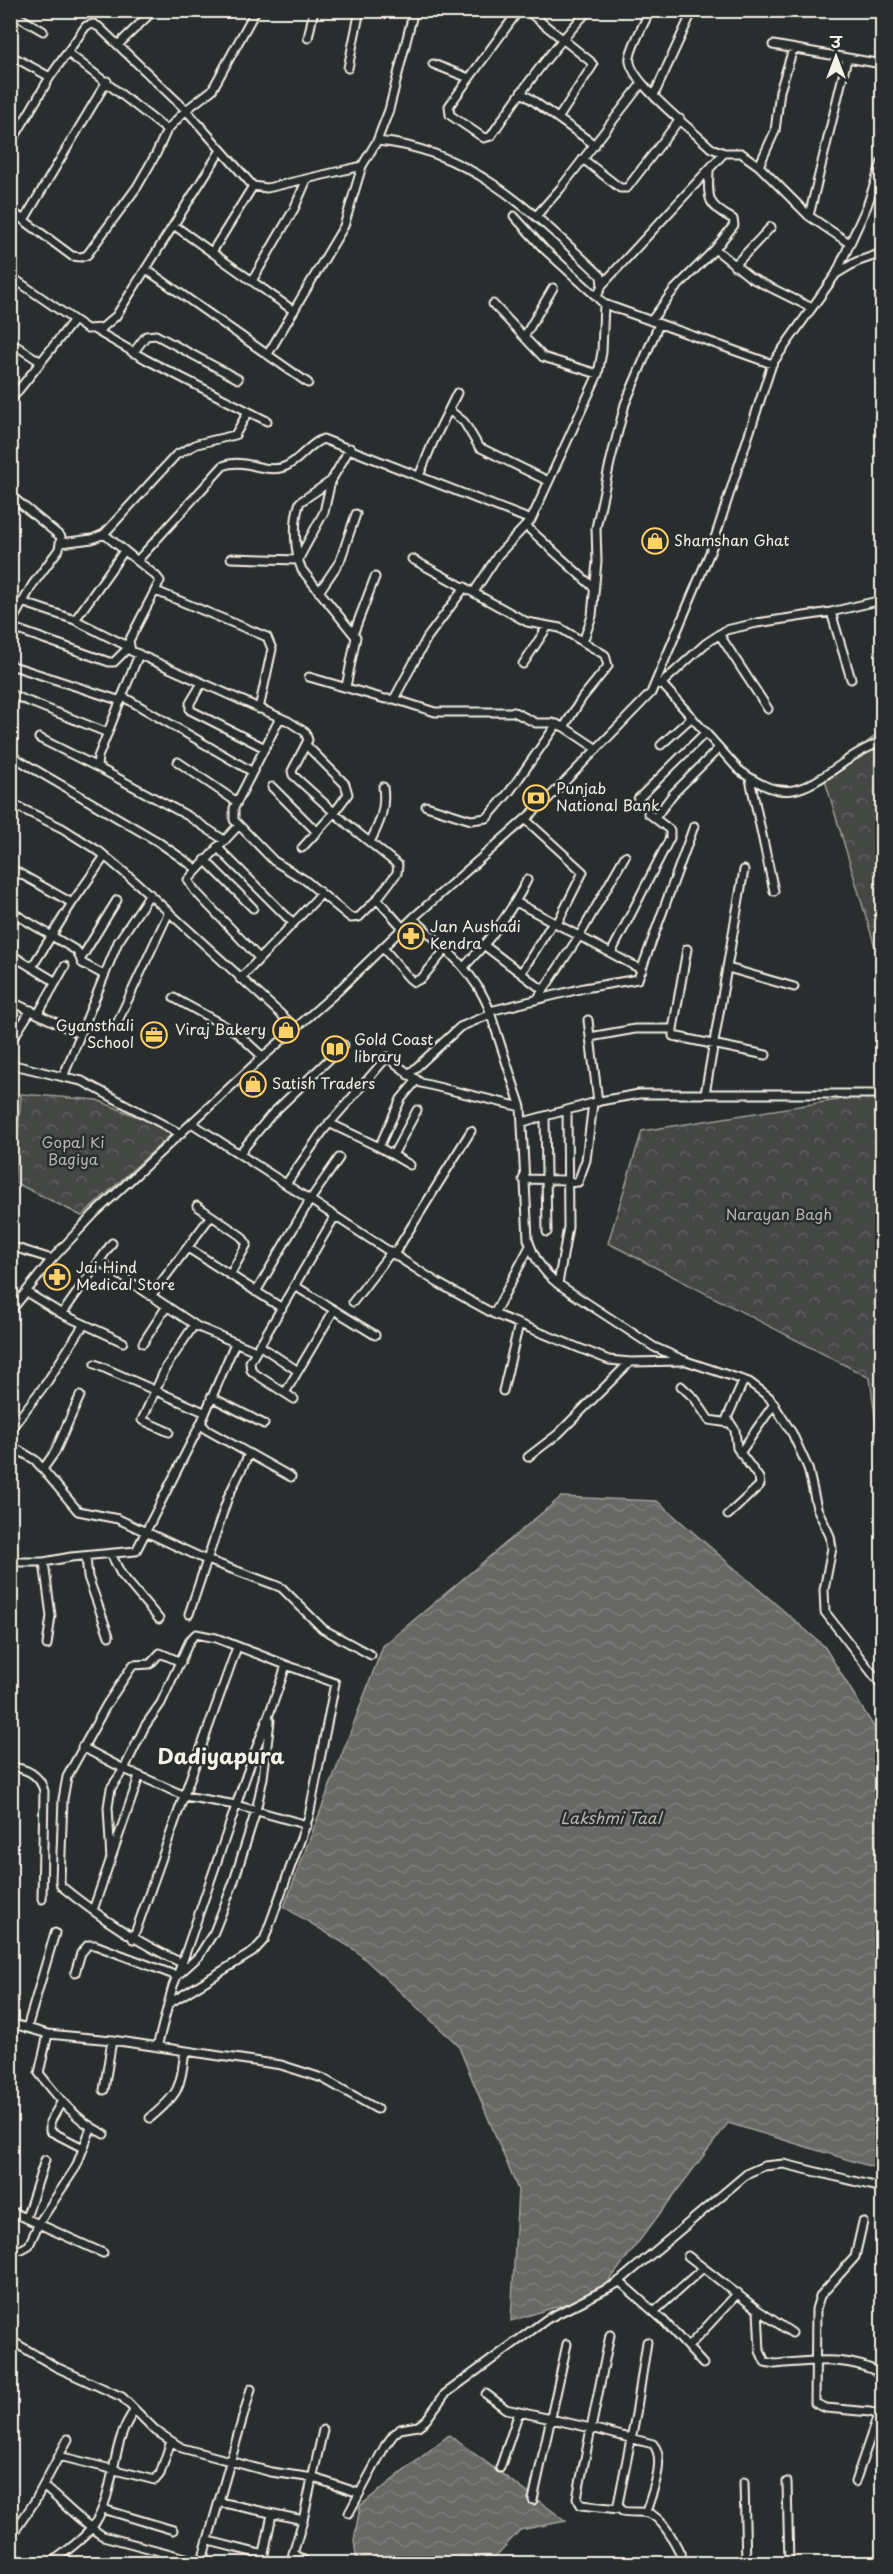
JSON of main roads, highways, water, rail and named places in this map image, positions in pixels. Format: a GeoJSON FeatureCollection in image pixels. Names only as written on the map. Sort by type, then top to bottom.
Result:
{"type":"FeatureCollection","features":[{"type":"Feature","properties":{"kind":"water","name":"Lakshmi Taal"},"geometry":{"type":"Polygon","coordinates":[[[561,1497],[657,1501],[824,1646],[882,1740],[882,2170],[728,2123],[600,2293],[511,2321],[518,2190],[458,2045],[355,1950],[284,1907],[383,1646],[561,1497]]]}},
{"type":"Feature","properties":{"kind":"water"},"geometry":{"type":"Polygon","coordinates":[[[449,2435],[566,2521],[520,2530],[495,2557],[497,2563],[357,2563],[354,2541],[360,2506],[449,2435]]]}},
{"type":"Feature","properties":{"kind":"place","name":"Shamshan Ghat"},"geometry":{"type":"Point","coordinates":[655,541]}},
{"type":"Feature","properties":{"kind":"place","name":"Punjab National Bank"},"geometry":{"type":"Point","coordinates":[536,798]}},
{"type":"Feature","properties":{"kind":"place","name":"Jan Aushadi Kendra"},"geometry":{"type":"Point","coordinates":[411,936]}},
{"type":"Feature","properties":{"kind":"place","name":"Viraj Bakery"},"geometry":{"type":"Point","coordinates":[286,1030]}},
{"type":"Feature","properties":{"kind":"place","name":"Gyansthali School"},"geometry":{"type":"Point","coordinates":[154,1035]}},
{"type":"Feature","properties":{"kind":"place","name":"Gold Coast library"},"geometry":{"type":"Point","coordinates":[335,1049]}},
{"type":"Feature","properties":{"kind":"place","name":"Satish Traders"},"geometry":{"type":"Point","coordinates":[253,1084]}},
{"type":"Feature","properties":{"kind":"place","name":"Jai Hind Medical Store"},"geometry":{"type":"Point","coordinates":[57,1277]}},
{"type":"Feature","properties":{"kind":"district","name":"Dadiyapura"},"geometry":{"type":"Point","coordinates":[221,1757]}},
{"type":"Feature","properties":{"kind":"park label","name":"Gopal Ki Bagiya"},"geometry":{"type":"Point","coordinates":[73,1152]}},
{"type":"Feature","properties":{"kind":"park label","name":"Narayan Bagh"},"geometry":{"type":"Point","coordinates":[779,1215]}}]}
